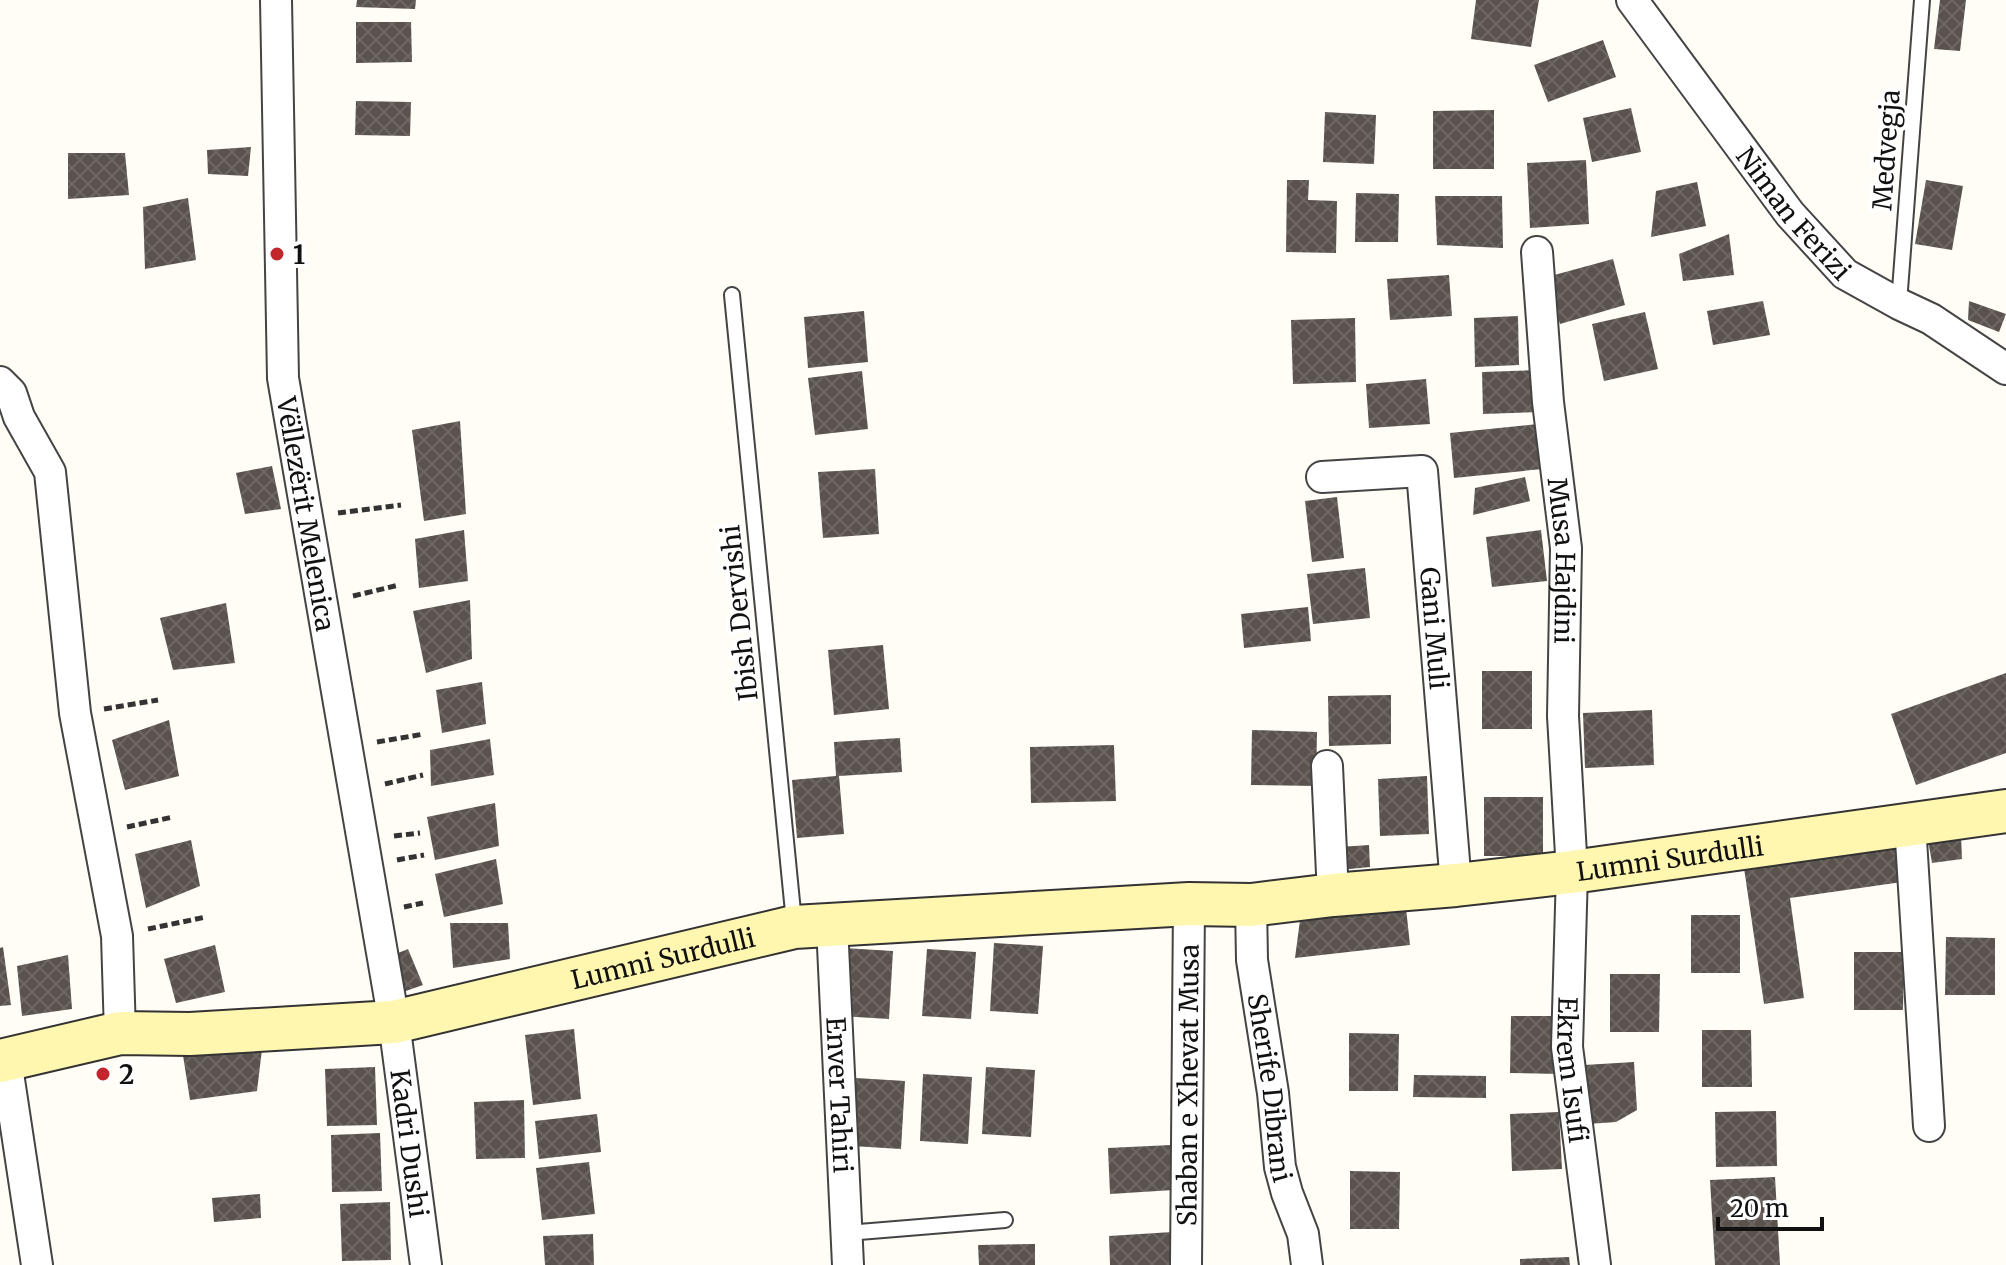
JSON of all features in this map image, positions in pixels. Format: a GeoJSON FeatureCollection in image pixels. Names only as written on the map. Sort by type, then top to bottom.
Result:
{"type":"FeatureCollection","features":[{"type":"Feature","properties":{"kind":"street","name":"Vëllezërit Melenica"},"geometry":{"type":"LineString","coordinates":[[276,0],[283,378],[394,1022]]}},
{"type":"Feature","properties":{"kind":"street","name":"Niman Ferizi"},"geometry":{"type":"LineString","coordinates":[[1632,0],[1790,214],[1845,274],[1931,319],[2006,369]]}},
{"type":"Feature","properties":{"kind":"street","name":"Musa Hajdini"},"geometry":{"type":"LineString","coordinates":[[1537,252],[1548,402],[1566,548],[1563,716],[1572,872]]}},
{"type":"Feature","properties":{"kind":"street"},"geometry":{"type":"LineString","coordinates":[[0,382],[11,393],[19,417],[50,472],[75,713],[117,936],[120,1033]]}},
{"type":"Feature","properties":{"kind":"street","name":"Gani Muli"},"geometry":{"type":"LineString","coordinates":[[1322,477],[1422,471],[1456,885]]}},
{"type":"Feature","properties":{"kind":"street"},"geometry":{"type":"LineString","coordinates":[[1327,766],[1333,895]]}},
{"type":"Feature","properties":{"kind":"street","name":"Lumni Surdulli"},"geometry":{"type":"LineString","coordinates":[[3,1061],[120,1033],[190,1034],[394,1022],[813,926],[1189,904],[1251,905],[1572,872],[2006,811]]}},
{"type":"Feature","properties":{"kind":"street"},"geometry":{"type":"LineString","coordinates":[[1910,824],[1929,1126]]}},
{"type":"Feature","properties":{"kind":"street","name":"Ekrem Isufi"},"geometry":{"type":"LineString","coordinates":[[1572,872],[1567,1047],[1595,1265]]}},
{"type":"Feature","properties":{"kind":"street","name":"Shaban e Xhevat Musa"},"geometry":{"type":"LineString","coordinates":[[1186,1265],[1189,904]]}},
{"type":"Feature","properties":{"kind":"street","name":"Sherife Dibrani"},"geometry":{"type":"LineString","coordinates":[[1251,905],[1252,960],[1273,1093],[1280,1167],[1303,1234],[1307,1265]]}},
{"type":"Feature","properties":{"kind":"street","name":"Enver Tahiri"},"geometry":{"type":"LineString","coordinates":[[813,926],[848,1265]]}},
{"type":"Feature","properties":{"kind":"street","name":"Kadri Dushi"},"geometry":{"type":"LineString","coordinates":[[394,1022],[426,1265]]}},
{"type":"Feature","properties":{"kind":"street"},"geometry":{"type":"LineString","coordinates":[[3,1061],[37,1265]]}},
{"type":"Feature","properties":{"kind":"lane","name":"Medvegja"},"geometry":{"type":"LineString","coordinates":[[1899,304],[1922,0]]}},
{"type":"Feature","properties":{"kind":"lane","name":"Ibish Dervishi"},"geometry":{"type":"LineString","coordinates":[[732,295],[813,926]]}},
{"type":"Feature","properties":{"kind":"lane"},"geometry":{"type":"LineString","coordinates":[[847,1233],[1005,1220]]}},
{"type":"Feature","properties":{"kind":"path"},"geometry":{"type":"LineString","coordinates":[[307,517],[401,505]]}},
{"type":"Feature","properties":{"kind":"path"},"geometry":{"type":"LineString","coordinates":[[322,604],[399,585]]}},
{"type":"Feature","properties":{"kind":"path"},"geometry":{"type":"LineString","coordinates":[[75,713],[158,700]]}},
{"type":"Feature","properties":{"kind":"path"},"geometry":{"type":"LineString","coordinates":[[347,747],[424,734]]}},
{"type":"Feature","properties":{"kind":"path"},"geometry":{"type":"LineString","coordinates":[[98,833],[173,817]]}},
{"type":"Feature","properties":{"kind":"path"},"geometry":{"type":"LineString","coordinates":[[117,936],[206,917]]}},
{"type":"Feature","properties":{"kind":"building"},"geometry":{"type":"Polygon","coordinates":[[[357,0],[416,0],[415,9],[356,7],[357,0]]]}},
{"type":"Feature","properties":{"kind":"building"},"geometry":{"type":"Polygon","coordinates":[[[1476,0],[1539,0],[1531,47],[1471,39],[1476,0]]]}},
{"type":"Feature","properties":{"kind":"building"},"geometry":{"type":"Polygon","coordinates":[[[1940,0],[1966,0],[1960,51],[1934,49],[1940,0]]]}},
{"type":"Feature","properties":{"kind":"building"},"geometry":{"type":"Polygon","coordinates":[[[356,22],[411,22],[412,62],[356,63],[356,22]]]}},
{"type":"Feature","properties":{"kind":"building"},"geometry":{"type":"Polygon","coordinates":[[[1603,40],[1616,77],[1548,102],[1534,65],[1603,40]]]}},
{"type":"Feature","properties":{"kind":"building"},"geometry":{"type":"Polygon","coordinates":[[[356,101],[411,102],[410,136],[355,135],[356,101]]]}},
{"type":"Feature","properties":{"kind":"building"},"geometry":{"type":"Polygon","coordinates":[[[1631,108],[1641,152],[1592,162],[1583,118],[1631,108]]]}},
{"type":"Feature","properties":{"kind":"building"},"geometry":{"type":"Polygon","coordinates":[[[1494,110],[1494,169],[1433,169],[1433,111],[1494,110]]]}},
{"type":"Feature","properties":{"kind":"building"},"geometry":{"type":"Polygon","coordinates":[[[1325,112],[1376,115],[1374,164],[1323,162],[1325,112]]]}},
{"type":"Feature","properties":{"kind":"building"},"geometry":{"type":"Polygon","coordinates":[[[251,147],[248,176],[208,174],[207,150],[251,147]]]}},
{"type":"Feature","properties":{"kind":"building"},"geometry":{"type":"Polygon","coordinates":[[[68,153],[125,153],[129,195],[68,199],[68,153]]]}},
{"type":"Feature","properties":{"kind":"building"},"geometry":{"type":"Polygon","coordinates":[[[1586,160],[1589,224],[1530,228],[1527,163],[1586,160]]]}},
{"type":"Feature","properties":{"kind":"building"},"geometry":{"type":"Polygon","coordinates":[[[1287,180],[1309,180],[1308,200],[1337,201],[1336,253],[1286,252],[1287,180]]]}},
{"type":"Feature","properties":{"kind":"building"},"geometry":{"type":"Polygon","coordinates":[[[1926,180],[1963,186],[1952,250],[1915,244],[1926,180]]]}},
{"type":"Feature","properties":{"kind":"building"},"geometry":{"type":"Polygon","coordinates":[[[1697,182],[1706,226],[1651,237],[1656,191],[1697,182]]]}},
{"type":"Feature","properties":{"kind":"building"},"geometry":{"type":"Polygon","coordinates":[[[1356,193],[1399,194],[1398,242],[1355,242],[1356,193]]]}},
{"type":"Feature","properties":{"kind":"building"},"geometry":{"type":"Polygon","coordinates":[[[1435,196],[1502,196],[1503,248],[1437,245],[1435,196]]]}},
{"type":"Feature","properties":{"kind":"building"},"geometry":{"type":"Polygon","coordinates":[[[188,198],[196,260],[145,269],[143,207],[188,198]]]}},
{"type":"Feature","properties":{"kind":"building"},"geometry":{"type":"Polygon","coordinates":[[[1729,234],[1734,275],[1683,281],[1679,254],[1729,234]]]}},
{"type":"Feature","properties":{"kind":"building"},"geometry":{"type":"Polygon","coordinates":[[[1613,259],[1625,305],[1560,324],[1547,277],[1613,259]]]}},
{"type":"Feature","properties":{"kind":"building"},"geometry":{"type":"Polygon","coordinates":[[[1449,275],[1452,316],[1390,320],[1387,279],[1449,275]]]}},
{"type":"Feature","properties":{"kind":"building"},"geometry":{"type":"Polygon","coordinates":[[[1763,301],[1770,335],[1713,345],[1707,311],[1763,301]]]}},
{"type":"Feature","properties":{"kind":"building"},"geometry":{"type":"Polygon","coordinates":[[[1969,301],[2006,314],[1999,332],[1968,320],[1969,301]]]}},
{"type":"Feature","properties":{"kind":"building"},"geometry":{"type":"Polygon","coordinates":[[[864,311],[868,362],[808,368],[804,317],[864,311]]]}},
{"type":"Feature","properties":{"kind":"building"},"geometry":{"type":"Polygon","coordinates":[[[1645,312],[1658,369],[1604,381],[1592,324],[1645,312]]]}},
{"type":"Feature","properties":{"kind":"building"},"geometry":{"type":"Polygon","coordinates":[[[1518,316],[1519,365],[1475,367],[1474,318],[1518,316]]]}},
{"type":"Feature","properties":{"kind":"building"},"geometry":{"type":"Polygon","coordinates":[[[1355,318],[1356,382],[1293,384],[1291,320],[1355,318]]]}},
{"type":"Feature","properties":{"kind":"building"},"geometry":{"type":"Polygon","coordinates":[[[1538,370],[1539,412],[1483,414],[1482,372],[1538,370]]]}},
{"type":"Feature","properties":{"kind":"building"},"geometry":{"type":"Polygon","coordinates":[[[862,371],[868,429],[815,435],[808,378],[862,371]]]}},
{"type":"Feature","properties":{"kind":"building"},"geometry":{"type":"Polygon","coordinates":[[[1426,379],[1430,424],[1369,428],[1366,384],[1426,379]]]}},
{"type":"Feature","properties":{"kind":"building"},"geometry":{"type":"Polygon","coordinates":[[[460,421],[466,514],[424,521],[412,430],[460,421]]]}},
{"type":"Feature","properties":{"kind":"building"},"geometry":{"type":"Polygon","coordinates":[[[1538,424],[1542,469],[1454,478],[1450,433],[1538,424]]]}},
{"type":"Feature","properties":{"kind":"building"},"geometry":{"type":"Polygon","coordinates":[[[272,466],[281,509],[245,514],[236,473],[272,466]]]}},
{"type":"Feature","properties":{"kind":"building"},"geometry":{"type":"Polygon","coordinates":[[[875,469],[879,534],[823,538],[818,472],[875,469]]]}},
{"type":"Feature","properties":{"kind":"building"},"geometry":{"type":"Polygon","coordinates":[[[1525,477],[1530,501],[1473,515],[1475,488],[1525,477]]]}},
{"type":"Feature","properties":{"kind":"building"},"geometry":{"type":"Polygon","coordinates":[[[1337,497],[1344,558],[1312,562],[1305,501],[1337,497]]]}},
{"type":"Feature","properties":{"kind":"building"},"geometry":{"type":"Polygon","coordinates":[[[464,530],[468,581],[419,588],[415,539],[464,530]]]}},
{"type":"Feature","properties":{"kind":"building"},"geometry":{"type":"Polygon","coordinates":[[[1541,530],[1547,581],[1492,587],[1486,537],[1541,530]]]}},
{"type":"Feature","properties":{"kind":"building"},"geometry":{"type":"Polygon","coordinates":[[[1365,568],[1370,618],[1313,624],[1307,574],[1365,568]]]}},
{"type":"Feature","properties":{"kind":"building"},"geometry":{"type":"Polygon","coordinates":[[[470,600],[472,659],[426,673],[413,611],[470,600]]]}},
{"type":"Feature","properties":{"kind":"building"},"geometry":{"type":"Polygon","coordinates":[[[226,603],[235,663],[173,670],[160,618],[226,603]]]}},
{"type":"Feature","properties":{"kind":"building"},"geometry":{"type":"Polygon","coordinates":[[[1308,607],[1311,641],[1244,648],[1241,614],[1308,607]]]}},
{"type":"Feature","properties":{"kind":"building"},"geometry":{"type":"Polygon","coordinates":[[[883,645],[889,709],[834,715],[828,650],[883,645]]]}},
{"type":"Feature","properties":{"kind":"building"},"geometry":{"type":"Polygon","coordinates":[[[1482,671],[1532,671],[1532,729],[1482,729],[1482,671]]]}},
{"type":"Feature","properties":{"kind":"building"},"geometry":{"type":"Polygon","coordinates":[[[2006,673],[2006,753],[1916,785],[1891,714],[2006,673]]]}},
{"type":"Feature","properties":{"kind":"building"},"geometry":{"type":"Polygon","coordinates":[[[482,682],[486,724],[442,733],[436,690],[482,682]]]}},
{"type":"Feature","properties":{"kind":"building"},"geometry":{"type":"Polygon","coordinates":[[[1391,695],[1391,744],[1329,746],[1328,696],[1391,695]]]}},
{"type":"Feature","properties":{"kind":"building"},"geometry":{"type":"Polygon","coordinates":[[[1652,710],[1654,765],[1585,768],[1583,713],[1652,710]]]}},
{"type":"Feature","properties":{"kind":"building"},"geometry":{"type":"Polygon","coordinates":[[[169,720],[179,776],[125,790],[112,740],[169,720]]]}},
{"type":"Feature","properties":{"kind":"building"},"geometry":{"type":"Polygon","coordinates":[[[1252,730],[1317,732],[1316,786],[1251,785],[1252,730]]]}},
{"type":"Feature","properties":{"kind":"building"},"geometry":{"type":"Polygon","coordinates":[[[900,738],[902,772],[839,776],[844,834],[797,838],[792,780],[836,776],[834,742],[900,738]]]}},
{"type":"Feature","properties":{"kind":"building"},"geometry":{"type":"Polygon","coordinates":[[[490,739],[494,775],[431,786],[430,750],[490,739]]]}},
{"type":"Feature","properties":{"kind":"building"},"geometry":{"type":"Polygon","coordinates":[[[1114,745],[1116,801],[1031,803],[1030,747],[1114,745]]]}},
{"type":"Feature","properties":{"kind":"building"},"geometry":{"type":"Polygon","coordinates":[[[1427,776],[1429,834],[1380,836],[1378,779],[1427,776]]]}},
{"type":"Feature","properties":{"kind":"building"},"geometry":{"type":"Polygon","coordinates":[[[1484,797],[1543,797],[1543,856],[1484,856],[1484,797]]]}},
{"type":"Feature","properties":{"kind":"building"},"geometry":{"type":"Polygon","coordinates":[[[495,803],[499,846],[435,860],[427,817],[495,803]]]}},
{"type":"Feature","properties":{"kind":"building"},"geometry":{"type":"Polygon","coordinates":[[[1961,836],[1962,859],[1932,863],[1928,840],[1961,836]]]}},
{"type":"Feature","properties":{"kind":"building"},"geometry":{"type":"Polygon","coordinates":[[[191,840],[200,886],[146,908],[135,854],[191,840]]]}},
{"type":"Feature","properties":{"kind":"building"},"geometry":{"type":"Polygon","coordinates":[[[1369,845],[1370,867],[1340,870],[1339,847],[1369,845]]]}},
{"type":"Feature","properties":{"kind":"building"},"geometry":{"type":"Polygon","coordinates":[[[1897,846],[1902,882],[1790,898],[1804,998],[1764,1004],[1744,868],[1897,846]]]}},
{"type":"Feature","properties":{"kind":"building"},"geometry":{"type":"Polygon","coordinates":[[[496,859],[503,904],[444,917],[435,874],[496,859]]]}},
{"type":"Feature","properties":{"kind":"building"},"geometry":{"type":"Polygon","coordinates":[[[1406,908],[1410,945],[1295,958],[1300,920],[1406,908]]]}},
{"type":"Feature","properties":{"kind":"building"},"geometry":{"type":"Polygon","coordinates":[[[1691,915],[1740,915],[1740,973],[1691,973],[1691,915]]]}},
{"type":"Feature","properties":{"kind":"building"},"geometry":{"type":"Polygon","coordinates":[[[450,923],[508,923],[510,959],[453,968],[450,923]]]}},
{"type":"Feature","properties":{"kind":"building"},"geometry":{"type":"Polygon","coordinates":[[[1946,937],[1995,938],[1995,995],[1945,995],[1946,937]]]}},
{"type":"Feature","properties":{"kind":"building"},"geometry":{"type":"Polygon","coordinates":[[[994,943],[1043,946],[1038,1014],[990,1011],[994,943]]]}},
{"type":"Feature","properties":{"kind":"building"},"geometry":{"type":"Polygon","coordinates":[[[215,945],[225,992],[176,1003],[164,959],[215,945]]]}},
{"type":"Feature","properties":{"kind":"building"},"geometry":{"type":"Polygon","coordinates":[[[3,947],[11,1005],[0,1006],[0,948],[3,947]]]}},
{"type":"Feature","properties":{"kind":"building"},"geometry":{"type":"Polygon","coordinates":[[[844,948],[893,951],[889,1019],[840,1016],[844,948]]]}},
{"type":"Feature","properties":{"kind":"building"},"geometry":{"type":"Polygon","coordinates":[[[408,949],[423,985],[403,992],[393,955],[408,949]]]}},
{"type":"Feature","properties":{"kind":"building"},"geometry":{"type":"Polygon","coordinates":[[[927,949],[976,952],[971,1019],[922,1016],[927,949]]]}},
{"type":"Feature","properties":{"kind":"building"},"geometry":{"type":"Polygon","coordinates":[[[1854,952],[1904,952],[1903,1010],[1854,1010],[1854,952]]]}},
{"type":"Feature","properties":{"kind":"building"},"geometry":{"type":"Polygon","coordinates":[[[68,955],[72,1009],[22,1016],[17,966],[68,955]]]}},
{"type":"Feature","properties":{"kind":"building"},"geometry":{"type":"Polygon","coordinates":[[[1610,974],[1660,974],[1659,1032],[1610,1032],[1610,974]]]}},
{"type":"Feature","properties":{"kind":"building"},"geometry":{"type":"Polygon","coordinates":[[[1511,1016],[1561,1016],[1560,1074],[1510,1073],[1511,1016]]]}},
{"type":"Feature","properties":{"kind":"building"},"geometry":{"type":"Polygon","coordinates":[[[574,1029],[581,1099],[533,1105],[525,1035],[574,1029]]]}},
{"type":"Feature","properties":{"kind":"building"},"geometry":{"type":"Polygon","coordinates":[[[1702,1030],[1751,1030],[1752,1087],[1702,1087],[1702,1030]]]}},
{"type":"Feature","properties":{"kind":"building"},"geometry":{"type":"Polygon","coordinates":[[[1349,1033],[1399,1034],[1398,1091],[1349,1091],[1349,1033]]]}},
{"type":"Feature","properties":{"kind":"building"},"geometry":{"type":"Polygon","coordinates":[[[263,1041],[257,1091],[190,1100],[182,1049],[263,1041]]]}},
{"type":"Feature","properties":{"kind":"building"},"geometry":{"type":"Polygon","coordinates":[[[1634,1062],[1637,1110],[1616,1122],[1588,1124],[1584,1065],[1634,1062]]]}},
{"type":"Feature","properties":{"kind":"building"},"geometry":{"type":"Polygon","coordinates":[[[375,1067],[377,1125],[327,1126],[325,1069],[375,1067]]]}},
{"type":"Feature","properties":{"kind":"building"},"geometry":{"type":"Polygon","coordinates":[[[986,1067],[1035,1070],[1031,1137],[982,1134],[986,1067]]]}},
{"type":"Feature","properties":{"kind":"building"},"geometry":{"type":"Polygon","coordinates":[[[923,1074],[972,1077],[968,1144],[920,1141],[923,1074]]]}},
{"type":"Feature","properties":{"kind":"building"},"geometry":{"type":"Polygon","coordinates":[[[1414,1075],[1486,1076],[1486,1098],[1413,1097],[1414,1075]]]}},
{"type":"Feature","properties":{"kind":"building"},"geometry":{"type":"Polygon","coordinates":[[[856,1078],[905,1081],[901,1149],[852,1146],[856,1078]]]}},
{"type":"Feature","properties":{"kind":"building"},"geometry":{"type":"Polygon","coordinates":[[[524,1100],[525,1158],[476,1159],[474,1102],[524,1100]]]}},
{"type":"Feature","properties":{"kind":"building"},"geometry":{"type":"Polygon","coordinates":[[[1776,1111],[1777,1166],[1716,1167],[1715,1112],[1776,1111]]]}},
{"type":"Feature","properties":{"kind":"building"},"geometry":{"type":"Polygon","coordinates":[[[1559,1112],[1562,1169],[1512,1171],[1510,1114],[1559,1112]]]}},
{"type":"Feature","properties":{"kind":"building"},"geometry":{"type":"Polygon","coordinates":[[[597,1114],[601,1152],[539,1159],[535,1121],[597,1114]]]}},
{"type":"Feature","properties":{"kind":"building"},"geometry":{"type":"Polygon","coordinates":[[[380,1133],[382,1191],[332,1192],[331,1135],[380,1133]]]}},
{"type":"Feature","properties":{"kind":"building"},"geometry":{"type":"Polygon","coordinates":[[[1171,1145],[1173,1190],[1110,1194],[1108,1148],[1171,1145]]]}},
{"type":"Feature","properties":{"kind":"building"},"geometry":{"type":"Polygon","coordinates":[[[589,1162],[595,1214],[542,1220],[536,1168],[589,1162]]]}},
{"type":"Feature","properties":{"kind":"building"},"geometry":{"type":"Polygon","coordinates":[[[1350,1171],[1400,1172],[1399,1229],[1350,1229],[1350,1171]]]}},
{"type":"Feature","properties":{"kind":"building"},"geometry":{"type":"Polygon","coordinates":[[[1775,1177],[1780,1265],[1715,1265],[1710,1180],[1775,1177]]]}},
{"type":"Feature","properties":{"kind":"building"},"geometry":{"type":"Polygon","coordinates":[[[260,1194],[261,1218],[214,1222],[212,1198],[260,1194]]]}},
{"type":"Feature","properties":{"kind":"building"},"geometry":{"type":"Polygon","coordinates":[[[390,1202],[391,1260],[342,1261],[340,1204],[390,1202]]]}},
{"type":"Feature","properties":{"kind":"building"},"geometry":{"type":"Polygon","coordinates":[[[1172,1232],[1174,1265],[1110,1265],[1109,1236],[1172,1232]]]}},
{"type":"Feature","properties":{"kind":"building"},"geometry":{"type":"Polygon","coordinates":[[[593,1234],[594,1265],[545,1265],[543,1236],[593,1234]]]}},
{"type":"Feature","properties":{"kind":"building"},"geometry":{"type":"Polygon","coordinates":[[[1035,1244],[1035,1265],[979,1265],[978,1245],[1035,1244]]]}},
{"type":"Feature","properties":{"kind":"building"},"geometry":{"type":"Polygon","coordinates":[[[1569,1257],[1570,1265],[1520,1265],[1520,1259],[1569,1257]]]}},
{"type":"Feature","properties":{"kind":"place","name":"1"},"geometry":{"type":"Point","coordinates":[277,254]}},
{"type":"Feature","properties":{"kind":"place","name":"2"},"geometry":{"type":"Point","coordinates":[103,1074]}}]}
